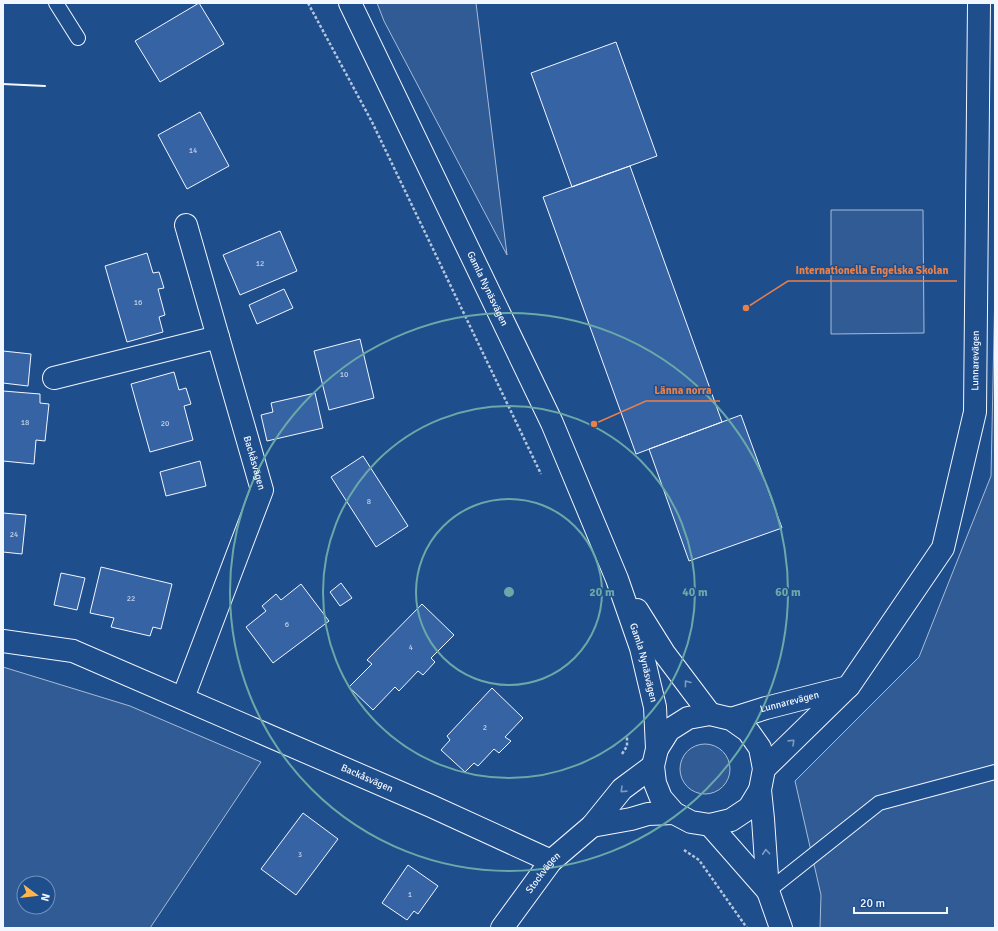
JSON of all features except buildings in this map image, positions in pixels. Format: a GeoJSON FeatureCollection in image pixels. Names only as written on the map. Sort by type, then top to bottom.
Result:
{"type":"FeatureCollection","features":[{"type":"Feature","properties":{"kind":"street","name":"Gamla Nynäsvägen"},"geometry":{"type":"LineString","coordinates":[[350,3],[552,423],[617,579],[641,648],[655,706],[655,783],[661,798],[674,813],[691,822],[710,825],[731,820],[749,808],[762,780]]}},
{"type":"Feature","properties":{"kind":"street","name":"Lunnarevägen"},"geometry":{"type":"LineString","coordinates":[[762,780],[849,686],[943,548],[975,412],[980,3]]}},
{"type":"Feature","properties":{"kind":"street","name":"Backåsvägen"},"geometry":{"type":"LineString","coordinates":[[183,698],[262,490],[186,225]]}},
{"type":"Feature","properties":{"kind":"street"},"geometry":{"type":"LineString","coordinates":[[54,378],[218,337]]}},
{"type":"Feature","properties":{"kind":"street","name":"Gamla Nynäsvägen"},"geometry":{"type":"LineString","coordinates":[[617,579],[664,653],[720,716],[748,731],[760,748],[768,891],[781,928]]}},
{"type":"Feature","properties":{"kind":"street","name":"Backåsvägen"},"geometry":{"type":"LineString","coordinates":[[3,641],[73,651],[431,806],[551,861]]}},
{"type":"Feature","properties":{"kind":"street","name":"Lunnarevägen"},"geometry":{"type":"LineString","coordinates":[[720,716],[766,708],[849,686]]}},
{"type":"Feature","properties":{"kind":"street"},"geometry":{"type":"LineString","coordinates":[[655,758],[669,730],[688,718],[720,716]]}},
{"type":"Feature","properties":{"kind":"street","name":"Stockvägen"},"geometry":{"type":"LineString","coordinates":[[502,928],[551,861],[592,826],[622,789],[655,758]]}},
{"type":"Feature","properties":{"kind":"street"},"geometry":{"type":"LineString","coordinates":[[592,826],[631,819],[648,814],[674,813]]}},
{"type":"Feature","properties":{"kind":"street","name":"Gamla Nynäsvägen"},"geometry":{"type":"LineString","coordinates":[[710,825],[768,891]]}},
{"type":"Feature","properties":{"kind":"lane"},"geometry":{"type":"LineString","coordinates":[[56,3],[78,38]]}},
{"type":"Feature","properties":{"kind":"lane"},"geometry":{"type":"LineString","coordinates":[[768,891],[879,803],[995,772]]}},
{"type":"Feature","properties":{"kind":"path"},"geometry":{"type":"LineString","coordinates":[[308,3],[372,122],[542,475]]}},
{"type":"Feature","properties":{"kind":"path"},"geometry":{"type":"LineString","coordinates":[[622,789],[614,767],[627,746],[628,730]]}},
{"type":"Feature","properties":{"kind":"path"},"geometry":{"type":"LineString","coordinates":[[680,847],[699,860],[747,928]]}},
{"type":"Feature","properties":{"kind":"shaded area"},"geometry":{"type":"Polygon","coordinates":[[[377,3],[476,3],[507,255],[384,21],[377,3]]]}},
{"type":"Feature","properties":{"kind":"shaded area"},"geometry":{"type":"Polygon","coordinates":[[[831,210],[923,210],[924,333],[831,334],[831,210]]]}},
{"type":"Feature","properties":{"kind":"shaded area"},"geometry":{"type":"Polygon","coordinates":[[[995,286],[995,928],[820,928],[821,895],[795,781],[919,657],[991,476],[995,286]]]}},
{"type":"Feature","properties":{"kind":"shaded area"},"geometry":{"type":"Polygon","coordinates":[[[3,667],[130,706],[261,762],[150,928],[3,928],[3,667]]]}},
{"type":"Feature","properties":{"kind":"shaded area"},"geometry":{"type":"Polygon","coordinates":[[[700,744],[710,744],[723,751],[730,764],[730,774],[723,787],[710,794],[700,794],[691,790],[684,783],[680,774],[680,764],[684,755],[691,748],[700,744]]]}},
{"type":"Feature","properties":{"kind":"wall"},"geometry":{"type":"LineString","coordinates":[[3,84],[45,86]]}},
{"type":"Feature","properties":{"kind":"place","name":"Internationella Engelska Skolan"},"geometry":{"type":"Point","coordinates":[746,308]}},
{"type":"Feature","properties":{"kind":"place","name":"Länna norra"},"geometry":{"type":"Point","coordinates":[594,424]}}]}
